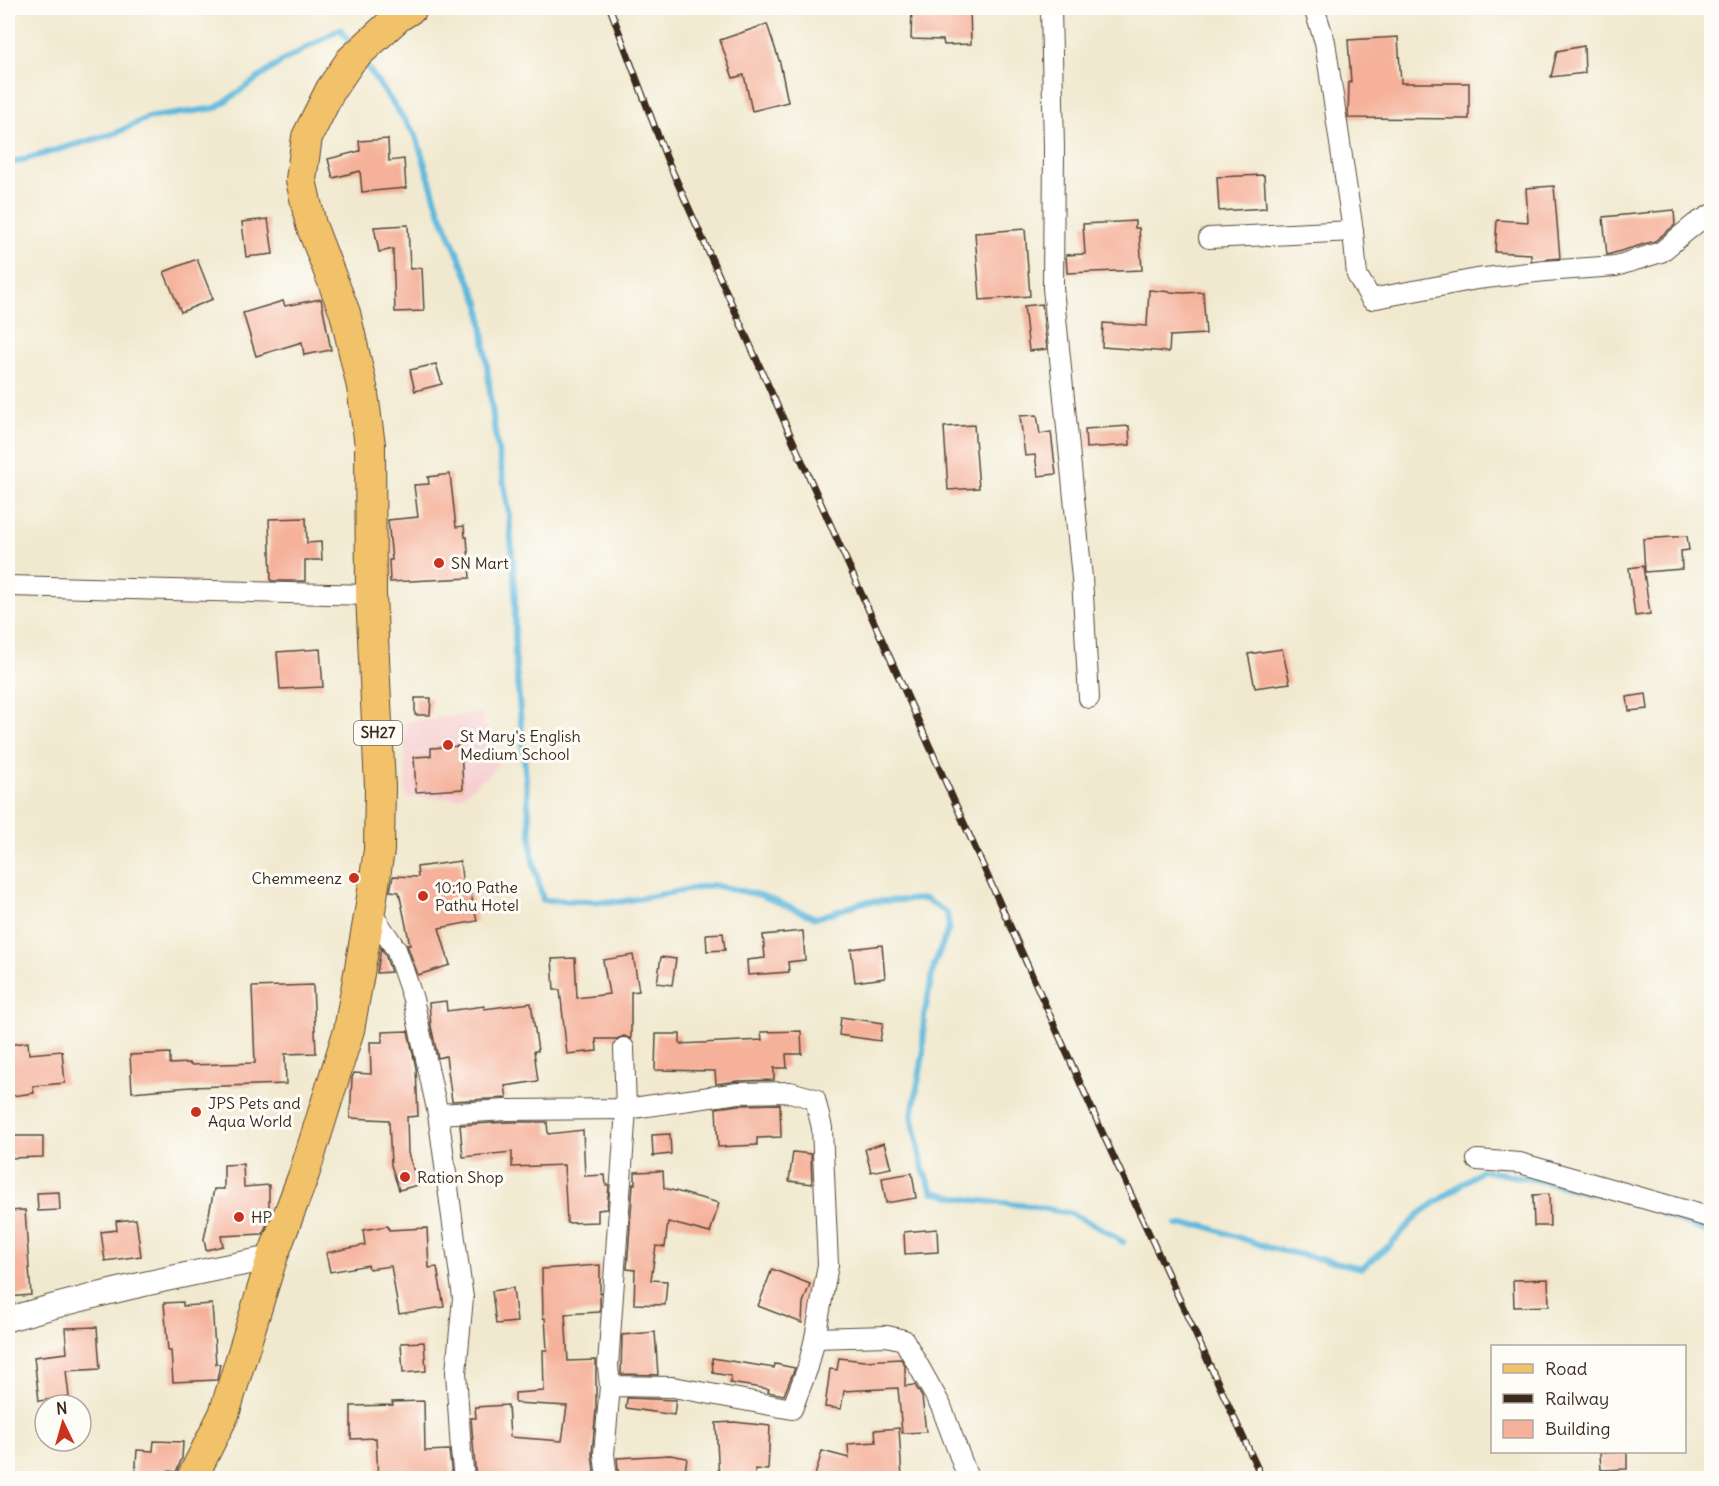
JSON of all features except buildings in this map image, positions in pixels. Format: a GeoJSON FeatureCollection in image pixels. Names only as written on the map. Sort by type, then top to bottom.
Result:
{"type":"FeatureCollection","features":[{"type":"Feature","properties":{"kind":"main road","name":"SH27"},"geometry":{"type":"LineString","coordinates":[[192,1479],[224,1414],[272,1258],[304,1174],[349,1030],[379,850],[380,788],[378,699],[371,595],[370,445],[362,387],[345,313],[311,225],[301,180],[307,137],[331,89],[351,60],[402,10]]}},
{"type":"Feature","properties":{"kind":"street"},"geometry":{"type":"LineString","coordinates":[[1051,8],[1054,148],[1053,288],[1082,578],[1089,698]]}},
{"type":"Feature","properties":{"kind":"street"},"geometry":{"type":"LineString","coordinates":[[1314,8],[1326,42],[1353,231],[1357,275],[1371,299],[1477,279],[1616,266],[1661,252],[1695,224],[1712,214]]}},
{"type":"Feature","properties":{"kind":"street"},"geometry":{"type":"LineString","coordinates":[[1209,238],[1353,231]]}},
{"type":"Feature","properties":{"kind":"street"},"geometry":{"type":"LineString","coordinates":[[8,586],[371,595]]}},
{"type":"Feature","properties":{"kind":"street"},"geometry":{"type":"LineString","coordinates":[[370,911],[396,949],[412,999],[438,1114],[463,1298],[456,1372],[465,1479]]}},
{"type":"Feature","properties":{"kind":"street"},"geometry":{"type":"LineString","coordinates":[[607,1479],[604,1454],[610,1386],[608,1366],[626,1109],[624,1048]]}},
{"type":"Feature","properties":{"kind":"street"},"geometry":{"type":"LineString","coordinates":[[438,1114],[507,1110],[626,1109],[738,1093],[790,1092],[815,1099],[822,1128],[828,1265],[815,1338],[792,1409],[673,1387],[610,1386]]}},
{"type":"Feature","properties":{"kind":"street"},"geometry":{"type":"LineString","coordinates":[[1477,1160],[1520,1163],[1712,1218]]}},
{"type":"Feature","properties":{"kind":"street"},"geometry":{"type":"LineString","coordinates":[[8,1319],[87,1297],[185,1274],[272,1258]]}},
{"type":"Feature","properties":{"kind":"street"},"geometry":{"type":"LineString","coordinates":[[815,1338],[887,1336],[904,1340],[941,1406],[968,1479]]}},
{"type":"Feature","properties":{"kind":"shaded area","name":"St Mary's English Medium School"},"geometry":{"type":"Polygon","coordinates":[[[481,713],[498,767],[460,798],[406,798],[405,722],[481,713]]]}},
{"type":"Feature","properties":{"kind":"waterway"},"geometry":{"type":"LineString","coordinates":[[8,164],[116,133],[147,118],[216,108],[281,62],[340,29],[348,40]]}},
{"type":"Feature","properties":{"kind":"waterway"},"geometry":{"type":"LineString","coordinates":[[368,68],[416,136],[439,210],[480,305],[494,426],[509,513],[515,589],[515,654],[533,861],[543,900],[620,902],[713,885],[760,895],[816,918],[865,902],[925,899],[947,913],[949,928],[934,965],[924,1017],[923,1055],[912,1115],[923,1169],[933,1192],[965,1199],[1069,1213],[1123,1242]]}},
{"type":"Feature","properties":{"kind":"waterway"},"geometry":{"type":"LineString","coordinates":[[1176,1225],[1205,1226],[1270,1248],[1362,1268],[1391,1244],[1418,1215],[1482,1170],[1552,1183],[1590,1193]]}},
{"type":"Feature","properties":{"kind":"waterway"},"geometry":{"type":"LineString","coordinates":[[1660,1213],[1704,1231]]}},
{"type":"Feature","properties":{"kind":"railway"},"geometry":{"type":"LineString","coordinates":[[610,8],[666,157],[1103,1134],[1262,1478]]}},
{"type":"Feature","properties":{"kind":"place","name":"SN Mart"},"geometry":{"type":"Point","coordinates":[439,563]}},
{"type":"Feature","properties":{"kind":"place","name":"St Mary's English Medium School"},"geometry":{"type":"Point","coordinates":[448,745]}},
{"type":"Feature","properties":{"kind":"place","name":"Chemmeenz"},"geometry":{"type":"Point","coordinates":[354,878]}},
{"type":"Feature","properties":{"kind":"place","name":"10:10 Pathe Pathu Hotel"},"geometry":{"type":"Point","coordinates":[423,896]}},
{"type":"Feature","properties":{"kind":"place","name":"JPS Pets and Aqua World"},"geometry":{"type":"Point","coordinates":[196,1112]}},
{"type":"Feature","properties":{"kind":"place","name":"Ration Shop"},"geometry":{"type":"Point","coordinates":[405,1177]}},
{"type":"Feature","properties":{"kind":"place","name":"HP"},"geometry":{"type":"Point","coordinates":[239,1217]}}]}
